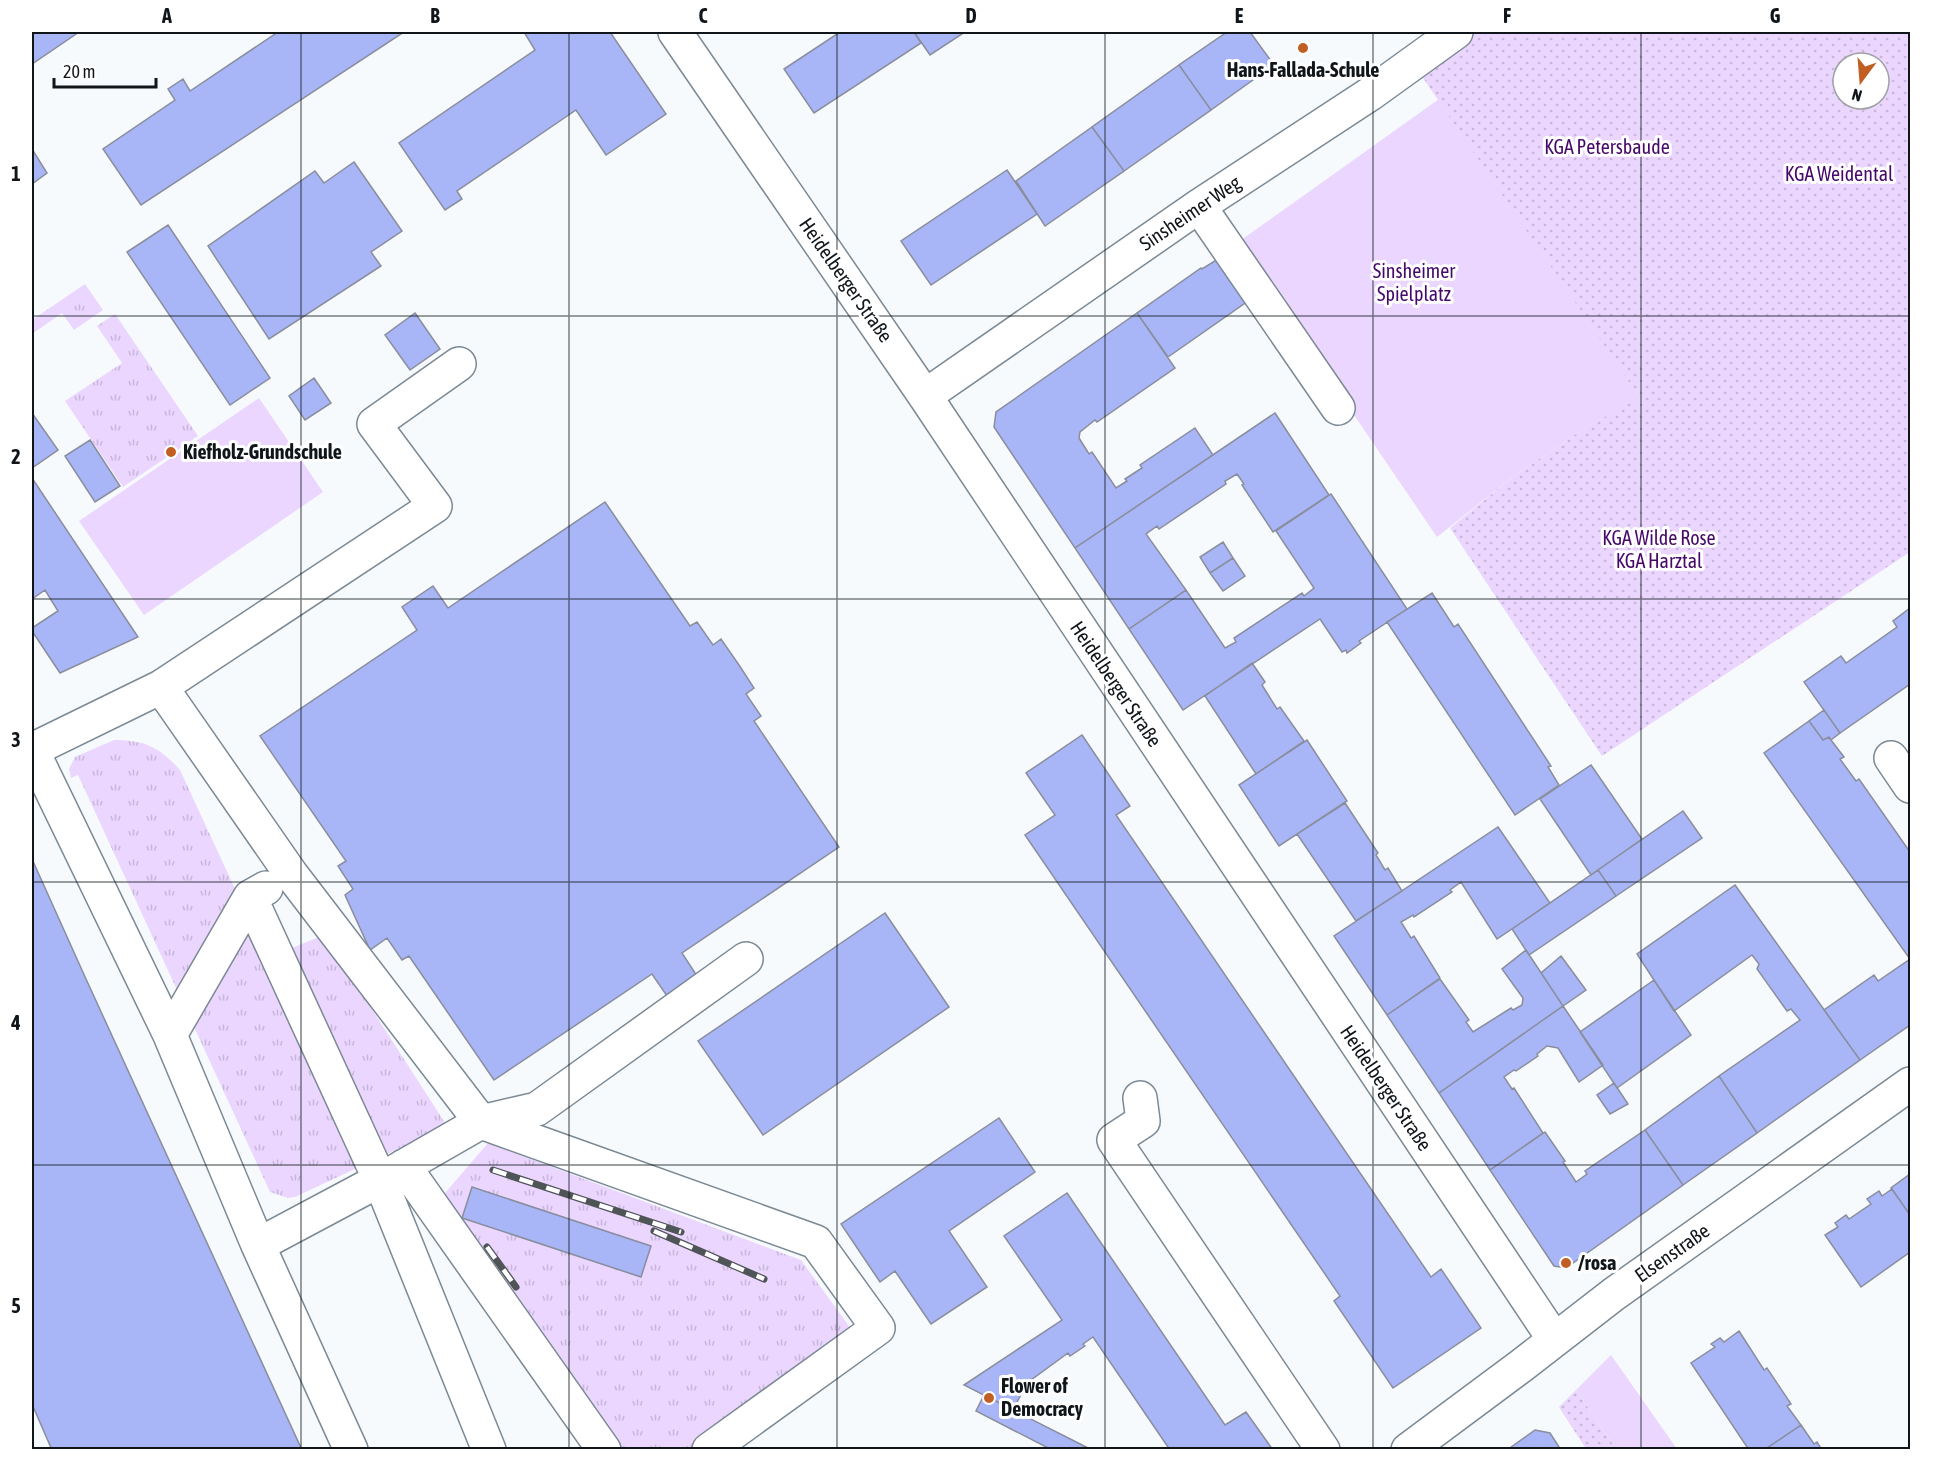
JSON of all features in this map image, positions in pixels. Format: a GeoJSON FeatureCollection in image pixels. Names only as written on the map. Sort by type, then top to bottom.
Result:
{"type":"FeatureCollection","features":[{"type":"Feature","properties":{"kind":"street","name":"Heidelberger Straße"},"geometry":{"type":"LineString","coordinates":[[675,32],[925,396],[1554,1339]]}},
{"type":"Feature","properties":{"kind":"street","name":"Sinsheimer Weg"},"geometry":{"type":"LineString","coordinates":[[925,396],[1199,206],[1370,94],[1456,32]]}},
{"type":"Feature","properties":{"kind":"street"},"geometry":{"type":"LineString","coordinates":[[1199,206],[1338,408]]}},
{"type":"Feature","properties":{"kind":"street"},"geometry":{"type":"LineString","coordinates":[[351,1449],[258,1245],[170,1035],[32,750],[160,687],[435,506],[374,424],[459,364]]}},
{"type":"Feature","properties":{"kind":"street"},"geometry":{"type":"LineString","coordinates":[[160,687],[291,874],[481,1122],[816,1242],[878,1328],[709,1449]]}},
{"type":"Feature","properties":{"kind":"street"},"geometry":{"type":"LineString","coordinates":[[1891,758],[1911,786]]}},
{"type":"Feature","properties":{"kind":"street"},"geometry":{"type":"LineString","coordinates":[[170,1035],[250,897],[291,874]]}},
{"type":"Feature","properties":{"kind":"street"},"geometry":{"type":"LineString","coordinates":[[250,897],[392,1173],[489,1449]]}},
{"type":"Feature","properties":{"kind":"street"},"geometry":{"type":"LineString","coordinates":[[258,1245],[481,1122],[537,1109],[746,959]]}},
{"type":"Feature","properties":{"kind":"street","name":"Elsenstraße"},"geometry":{"type":"LineString","coordinates":[[1408,1449],[1614,1294],[1911,1084]]}},
{"type":"Feature","properties":{"kind":"street"},"geometry":{"type":"LineString","coordinates":[[1140,1098],[1143,1121],[1114,1140],[1323,1449]]}},
{"type":"Feature","properties":{"kind":"street"},"geometry":{"type":"LineString","coordinates":[[392,1173],[604,1449]]}},
{"type":"Feature","properties":{"kind":"green space"},"geometry":{"type":"Polygon","coordinates":[[[1476,32],[1910,32],[1910,552],[1602,756],[1450,528],[1514,476],[1588,426],[1640,398],[1419,72],[1476,32]]]}},
{"type":"Feature","properties":{"kind":"green space","name":"Sinsheimer Spielplatz"},"geometry":{"type":"Polygon","coordinates":[[[1439,99],[1641,399],[1588,426],[1514,476],[1437,537],[1237,243],[1439,99]]]}},
{"type":"Feature","properties":{"kind":"green space"},"geometry":{"type":"Polygon","coordinates":[[[85,284],[103,310],[74,330],[62,313],[32,334],[32,320],[85,284]]]}},
{"type":"Feature","properties":{"kind":"green space"},"geometry":{"type":"Polygon","coordinates":[[[115,314],[198,436],[123,487],[65,401],[122,363],[97,326],[115,314]]]}},
{"type":"Feature","properties":{"kind":"green space"},"geometry":{"type":"Polygon","coordinates":[[[259,398],[323,492],[144,615],[79,521],[259,398]]]}},
{"type":"Feature","properties":{"kind":"green space"},"geometry":{"type":"Polygon","coordinates":[[[114,740],[134,741],[151,746],[180,770],[267,958],[324,935],[447,1126],[295,1197],[288,1198],[270,1192],[78,775],[71,778],[69,769],[75,757],[114,740]]]}},
{"type":"Feature","properties":{"kind":"green space"},"geometry":{"type":"Polygon","coordinates":[[[488,1143],[801,1260],[854,1333],[690,1449],[619,1449],[439,1200],[488,1143]]]}},
{"type":"Feature","properties":{"kind":"green space"},"geometry":{"type":"Polygon","coordinates":[[[1611,1355],[1677,1449],[1616,1449],[1576,1390],[1611,1355]]]}},
{"type":"Feature","properties":{"kind":"green space"},"geometry":{"type":"Polygon","coordinates":[[[1576,1390],[1616,1449],[1586,1449],[1559,1407],[1576,1390]]]}},
{"type":"Feature","properties":{"kind":"building"},"geometry":{"type":"Polygon","coordinates":[[[32,32],[79,32],[32,64],[32,32]]]}},
{"type":"Feature","properties":{"kind":"building"},"geometry":{"type":"Polygon","coordinates":[[[278,32],[404,32],[141,205],[103,149],[175,100],[168,89],[183,79],[190,91],[278,32]]]}},
{"type":"Feature","properties":{"kind":"building"},"geometry":{"type":"Polygon","coordinates":[[[524,32],[610,32],[666,114],[606,155],[576,110],[457,191],[462,199],[445,210],[399,143],[535,50],[524,32]]]}},
{"type":"Feature","properties":{"kind":"building"},"geometry":{"type":"Polygon","coordinates":[[[840,32],[914,32],[921,43],[814,113],[784,69],[840,32]]]}},
{"type":"Feature","properties":{"kind":"building"},"geometry":{"type":"Polygon","coordinates":[[[914,32],[965,32],[930,55],[914,32]]]}},
{"type":"Feature","properties":{"kind":"building"},"geometry":{"type":"Polygon","coordinates":[[[1227,32],[1250,32],[1274,65],[1211,110],[1179,65],[1227,32]]]}},
{"type":"Feature","properties":{"kind":"building"},"geometry":{"type":"Polygon","coordinates":[[[1179,65],[1211,110],[1124,171],[1092,127],[1179,65]]]}},
{"type":"Feature","properties":{"kind":"building"},"geometry":{"type":"Polygon","coordinates":[[[1092,127],[1124,171],[1045,226],[1016,181],[1092,127]]]}},
{"type":"Feature","properties":{"kind":"building"},"geometry":{"type":"Polygon","coordinates":[[[32,149],[47,173],[32,184],[32,149]]]}},
{"type":"Feature","properties":{"kind":"building"},"geometry":{"type":"Polygon","coordinates":[[[354,162],[402,231],[371,252],[381,266],[269,339],[208,246],[315,171],[324,183],[354,162]]]}},
{"type":"Feature","properties":{"kind":"building"},"geometry":{"type":"Polygon","coordinates":[[[1007,170],[1037,214],[931,285],[901,241],[1007,170]]]}},
{"type":"Feature","properties":{"kind":"building"},"geometry":{"type":"Polygon","coordinates":[[[168,225],[270,378],[230,405],[127,252],[168,225]]]}},
{"type":"Feature","properties":{"kind":"building"},"geometry":{"type":"Polygon","coordinates":[[[1218,259],[1248,301],[1168,357],[1137,313],[1201,268],[1218,259]]]}},
{"type":"Feature","properties":{"kind":"building"},"geometry":{"type":"Polygon","coordinates":[[[415,313],[440,349],[410,370],[385,335],[415,313]]]}},
{"type":"Feature","properties":{"kind":"building"},"geometry":{"type":"Polygon","coordinates":[[[1137,313],[1175,368],[1097,422],[1095,420],[1080,432],[1079,438],[1089,454],[1092,452],[1116,488],[1142,468],[1140,465],[1195,428],[1213,455],[1075,548],[994,427],[996,412],[1137,313]]]}},
{"type":"Feature","properties":{"kind":"building"},"geometry":{"type":"Polygon","coordinates":[[[314,378],[331,403],[305,420],[289,396],[314,378]]]}},
{"type":"Feature","properties":{"kind":"building"},"geometry":{"type":"Polygon","coordinates":[[[32,413],[58,450],[32,468],[32,413]]]}},
{"type":"Feature","properties":{"kind":"building"},"geometry":{"type":"Polygon","coordinates":[[[1275,413],[1329,495],[1273,532],[1237,474],[1225,481],[1226,484],[1159,529],[1157,526],[1146,534],[1186,590],[1129,629],[1075,548],[1275,413]]]}},
{"type":"Feature","properties":{"kind":"building"},"geometry":{"type":"Polygon","coordinates":[[[90,440],[120,486],[95,502],[65,456],[90,440]]]}},
{"type":"Feature","properties":{"kind":"building"},"geometry":{"type":"Polygon","coordinates":[[[32,478],[138,637],[60,673],[32,631],[32,628],[58,611],[45,590],[32,599],[32,478]]]}},
{"type":"Feature","properties":{"kind":"building"},"geometry":{"type":"Polygon","coordinates":[[[1331,494],[1407,609],[1359,641],[1361,643],[1347,653],[1346,650],[1342,652],[1320,619],[1183,710],[1129,629],[1186,590],[1225,648],[1236,642],[1234,638],[1302,593],[1304,596],[1314,588],[1276,531],[1331,494]]]}},
{"type":"Feature","properties":{"kind":"building"},"geometry":{"type":"Polygon","coordinates":[[[605,502],[690,626],[697,622],[713,645],[721,639],[739,665],[754,688],[746,694],[761,716],[754,721],[839,847],[682,953],[697,976],[667,996],[652,974],[494,1080],[409,956],[402,960],[387,938],[370,950],[345,895],[353,889],[338,866],[346,861],[260,736],[417,630],[402,607],[433,586],[448,608],[605,502]]]}},
{"type":"Feature","properties":{"kind":"building"},"geometry":{"type":"Polygon","coordinates":[[[1223,542],[1233,558],[1210,573],[1200,557],[1223,542]]]}},
{"type":"Feature","properties":{"kind":"building"},"geometry":{"type":"Polygon","coordinates":[[[1233,558],[1245,576],[1223,591],[1210,573],[1233,558]]]}},
{"type":"Feature","properties":{"kind":"building"},"geometry":{"type":"Polygon","coordinates":[[[1432,593],[1454,627],[1458,624],[1551,766],[1548,767],[1559,785],[1515,815],[1387,622],[1432,593]]]}},
{"type":"Feature","properties":{"kind":"building"},"geometry":{"type":"Polygon","coordinates":[[[1910,608],[1910,684],[1840,733],[1804,682],[1841,656],[1846,663],[1897,627],[1893,621],[1910,608]]]}},
{"type":"Feature","properties":{"kind":"building"},"geometry":{"type":"Polygon","coordinates":[[[1252,663],[1265,682],[1262,685],[1277,709],[1280,707],[1304,741],[1256,774],[1205,696],[1252,663]]]}},
{"type":"Feature","properties":{"kind":"building"},"geometry":{"type":"Polygon","coordinates":[[[1824,710],[1840,733],[1831,740],[1829,737],[1823,740],[1809,721],[1824,710]]]}},
{"type":"Feature","properties":{"kind":"building"},"geometry":{"type":"Polygon","coordinates":[[[1809,721],[1823,740],[1829,737],[1844,757],[1840,759],[1856,781],[1859,779],[1910,852],[1910,959],[1764,753],[1809,721]]]}},
{"type":"Feature","properties":{"kind":"building"},"geometry":{"type":"Polygon","coordinates":[[[1082,735],[1130,806],[1116,815],[1431,1277],[1441,1269],[1481,1328],[1393,1388],[1334,1301],[1340,1296],[1025,835],[1055,815],[1026,773],[1082,735]]]}},
{"type":"Feature","properties":{"kind":"building"},"geometry":{"type":"Polygon","coordinates":[[[1307,740],[1347,801],[1279,846],[1239,785],[1307,740]]]}},
{"type":"Feature","properties":{"kind":"building"},"geometry":{"type":"Polygon","coordinates":[[[1591,765],[1642,839],[1591,875],[1540,799],[1591,765]]]}},
{"type":"Feature","properties":{"kind":"building"},"geometry":{"type":"Polygon","coordinates":[[[1345,803],[1378,853],[1376,855],[1385,870],[1388,868],[1402,891],[1356,921],[1297,834],[1345,803]]]}},
{"type":"Feature","properties":{"kind":"building"},"geometry":{"type":"Polygon","coordinates":[[[1683,811],[1702,838],[1616,896],[1598,870],[1683,811]]]}},
{"type":"Feature","properties":{"kind":"building"},"geometry":{"type":"Polygon","coordinates":[[[1498,827],[1550,903],[1497,939],[1461,882],[1450,890],[1452,892],[1414,917],[1413,915],[1401,922],[1411,938],[1414,936],[1440,978],[1387,1015],[1334,936],[1498,827]]]}},
{"type":"Feature","properties":{"kind":"building"},"geometry":{"type":"Polygon","coordinates":[[[32,859],[302,1450],[52,1450],[32,1404],[32,859]]]}},
{"type":"Feature","properties":{"kind":"building"},"geometry":{"type":"Polygon","coordinates":[[[1598,870],[1616,896],[1529,955],[1512,929],[1598,870]]]}},
{"type":"Feature","properties":{"kind":"building"},"geometry":{"type":"Polygon","coordinates":[[[1735,885],[1860,1060],[1757,1133],[1719,1076],[1800,1020],[1791,1009],[1787,1011],[1757,969],[1759,964],[1752,955],[1674,1011],[1637,954],[1735,885]]]}},
{"type":"Feature","properties":{"kind":"building"},"geometry":{"type":"Polygon","coordinates":[[[885,913],[949,1007],[763,1135],[698,1041],[885,913]]]}},
{"type":"Feature","properties":{"kind":"building"},"geometry":{"type":"Polygon","coordinates":[[[1526,950],[1563,1006],[1439,1093],[1387,1015],[1440,979],[1469,1020],[1466,1022],[1473,1032],[1511,1008],[1513,1010],[1522,1005],[1523,998],[1502,969],[1526,950]]]}},
{"type":"Feature","properties":{"kind":"building"},"geometry":{"type":"Polygon","coordinates":[[[1561,956],[1586,990],[1563,1006],[1541,973],[1561,956]]]}},
{"type":"Feature","properties":{"kind":"building"},"geometry":{"type":"Polygon","coordinates":[[[1910,959],[1910,1025],[1860,1060],[1824,1010],[1874,975],[1878,981],[1910,959]]]}},
{"type":"Feature","properties":{"kind":"building"},"geometry":{"type":"Polygon","coordinates":[[[1654,980],[1691,1035],[1617,1088],[1580,1032],[1654,980]]]}},
{"type":"Feature","properties":{"kind":"building"},"geometry":{"type":"Polygon","coordinates":[[[1563,1006],[1603,1065],[1579,1082],[1558,1048],[1547,1046],[1537,1054],[1538,1056],[1504,1077],[1512,1089],[1514,1088],[1543,1133],[1490,1170],[1439,1093],[1563,1006]]]}},
{"type":"Feature","properties":{"kind":"building"},"geometry":{"type":"Polygon","coordinates":[[[1719,1076],[1757,1133],[1683,1185],[1645,1130],[1719,1076]]]}},
{"type":"Feature","properties":{"kind":"building"},"geometry":{"type":"Polygon","coordinates":[[[1614,1083],[1628,1104],[1610,1114],[1597,1095],[1614,1083]]]}},
{"type":"Feature","properties":{"kind":"building"},"geometry":{"type":"Polygon","coordinates":[[[999,1118],[1035,1172],[949,1231],[987,1287],[931,1324],[895,1271],[880,1282],[841,1224],[999,1118]]]}},
{"type":"Feature","properties":{"kind":"building"},"geometry":{"type":"Polygon","coordinates":[[[1645,1130],[1683,1185],[1566,1268],[1554,1266],[1490,1170],[1545,1132],[1576,1182],[1587,1174],[1585,1171],[1645,1130]]]}},
{"type":"Feature","properties":{"kind":"building"},"geometry":{"type":"Polygon","coordinates":[[[1910,1174],[1910,1215],[1891,1188],[1910,1174]]]}},
{"type":"Feature","properties":{"kind":"building"},"geometry":{"type":"Polygon","coordinates":[[[472,1187],[651,1246],[641,1277],[462,1218],[472,1187]]]}},
{"type":"Feature","properties":{"kind":"building"},"geometry":{"type":"Polygon","coordinates":[[[1892,1189],[1910,1215],[1910,1252],[1861,1287],[1825,1235],[1838,1227],[1835,1223],[1846,1215],[1849,1219],[1871,1204],[1867,1199],[1879,1191],[1882,1196],[1892,1189]]]}},
{"type":"Feature","properties":{"kind":"building"},"geometry":{"type":"Polygon","coordinates":[[[1067,1193],[1225,1425],[1246,1412],[1273,1450],[1170,1450],[1093,1337],[1083,1344],[1085,1346],[1070,1356],[1068,1353],[1027,1383],[1013,1410],[964,1385],[1062,1320],[1004,1236],[1067,1193]]]}},
{"type":"Feature","properties":{"kind":"building"},"geometry":{"type":"Polygon","coordinates":[[[1739,1331],[1764,1370],[1767,1368],[1791,1404],[1787,1406],[1801,1425],[1764,1450],[1749,1450],[1691,1363],[1715,1347],[1711,1344],[1720,1338],[1724,1342],[1739,1331]]]}},
{"type":"Feature","properties":{"kind":"building"},"geometry":{"type":"Polygon","coordinates":[[[984,1395],[1092,1450],[1052,1450],[976,1411],[984,1395]]]}},
{"type":"Feature","properties":{"kind":"building"},"geometry":{"type":"Polygon","coordinates":[[[1801,1425],[1814,1444],[1817,1442],[1822,1450],[1764,1450],[1801,1425]]]}},
{"type":"Feature","properties":{"kind":"building"},"geometry":{"type":"Polygon","coordinates":[[[1535,1430],[1550,1433],[1561,1450],[1507,1450],[1535,1430]]]}},
{"type":"Feature","properties":{"kind":"railway"},"geometry":{"type":"LineString","coordinates":[[493,1170],[681,1232]]}},
{"type":"Feature","properties":{"kind":"railway"},"geometry":{"type":"LineString","coordinates":[[654,1231],[764,1279]]}},
{"type":"Feature","properties":{"kind":"railway"},"geometry":{"type":"LineString","coordinates":[[487,1247],[516,1287]]}},
{"type":"Feature","properties":{"kind":"place","name":"Hans-Fallada-Schule"},"geometry":{"type":"Point","coordinates":[1303,48]}},
{"type":"Feature","properties":{"kind":"place","name":"Kiefholz-Grundschule"},"geometry":{"type":"Point","coordinates":[171,452]}},
{"type":"Feature","properties":{"kind":"place","name":"/rosa"},"geometry":{"type":"Point","coordinates":[1566,1263]}},
{"type":"Feature","properties":{"kind":"place","name":"Flower of Democracy"},"geometry":{"type":"Point","coordinates":[989,1398]}},
{"type":"Feature","properties":{"kind":"park label","name":"KGA Petersbaude"},"geometry":{"type":"Point","coordinates":[1607,147]}},
{"type":"Feature","properties":{"kind":"park label","name":"KGA Weidental"},"geometry":{"type":"Point","coordinates":[1839,174]}},
{"type":"Feature","properties":{"kind":"park label","name":"KGA Wilde Rose KGA Harztal"},"geometry":{"type":"Point","coordinates":[1659,550]}}]}
